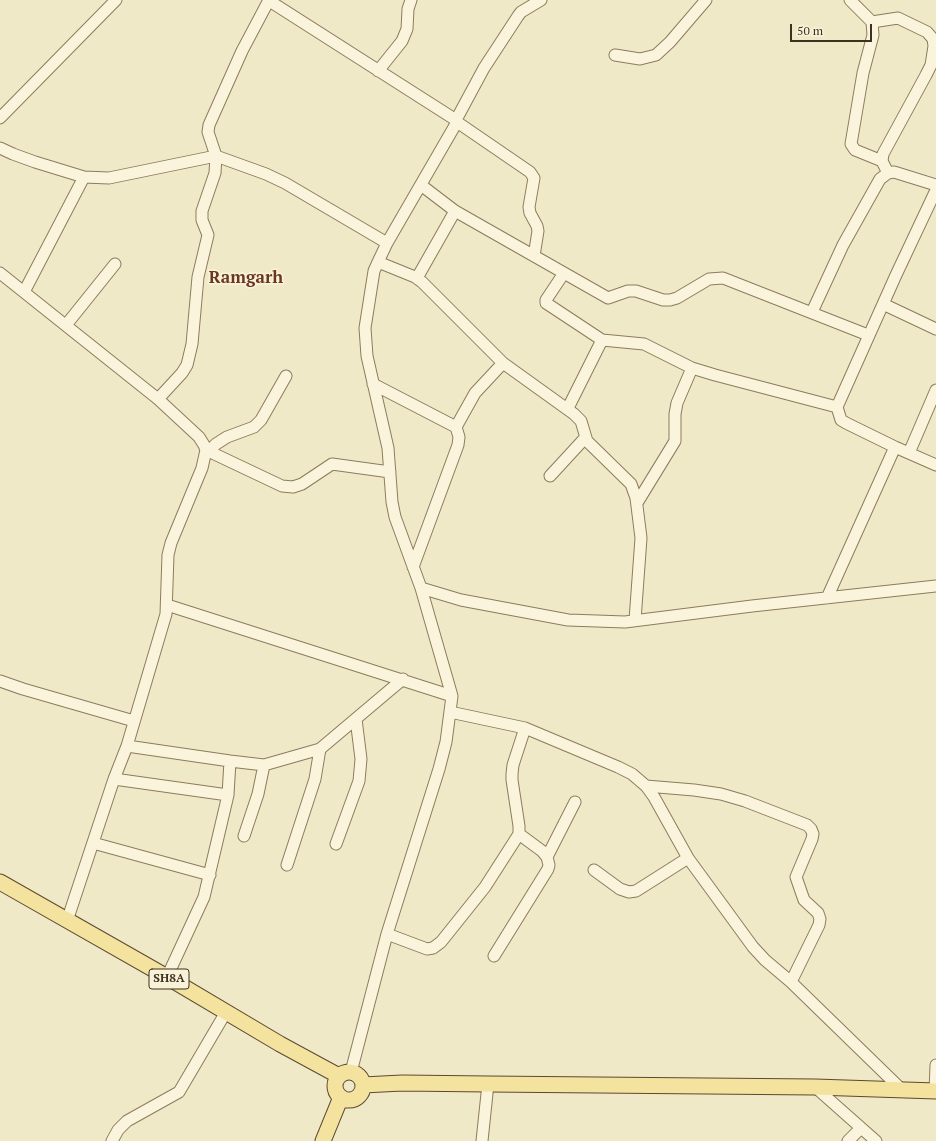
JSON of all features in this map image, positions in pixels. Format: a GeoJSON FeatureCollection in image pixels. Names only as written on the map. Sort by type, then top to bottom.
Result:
{"type":"FeatureCollection","features":[{"type":"Feature","properties":{"kind":"main road","name":"SH8A"},"geometry":{"type":"LineString","coordinates":[[0,882],[280,1044],[345,1074],[357,1074],[363,1085]]}},
{"type":"Feature","properties":{"kind":"main road"},"geometry":{"type":"LineString","coordinates":[[345,1074],[336,1081],[335,1087],[337,1093],[347,1100],[358,1096],[362,1091],[363,1085],[402,1083],[815,1087],[935,1091]]}},
{"type":"Feature","properties":{"kind":"main road"},"geometry":{"type":"LineString","coordinates":[[323,1141],[341,1097]]}},
{"type":"Feature","properties":{"kind":"street"},"geometry":{"type":"LineString","coordinates":[[0,118],[116,0]]}},
{"type":"Feature","properties":{"kind":"street"},"geometry":{"type":"LineString","coordinates":[[158,399],[182,373],[187,365],[192,344],[198,277],[208,235],[202,220],[202,211],[213,179],[216,156],[208,132],[209,125],[242,51],[269,0],[457,121],[530,172],[534,178],[529,207],[538,231],[534,256]]}},
{"type":"Feature","properties":{"kind":"street"},"geometry":{"type":"LineString","coordinates":[[378,71],[402,40],[407,29],[408,9],[411,0]]}},
{"type":"Feature","properties":{"kind":"street"},"geometry":{"type":"LineString","coordinates":[[345,1074],[439,768],[446,742],[452,694],[422,592],[395,517],[392,502],[388,448],[366,356],[365,328],[374,271],[387,243],[457,121],[484,68],[521,12],[541,0]]}},
{"type":"Feature","properties":{"kind":"street"},"geometry":{"type":"LineString","coordinates":[[615,55],[640,59],[656,55],[670,42],[706,0]]}},
{"type":"Feature","properties":{"kind":"street"},"geometry":{"type":"LineString","coordinates":[[850,0],[872,22],[873,35],[863,73],[851,144],[855,150],[882,161]]}},
{"type":"Feature","properties":{"kind":"street"},"geometry":{"type":"LineString","coordinates":[[872,22],[898,18],[927,32],[932,39],[934,46],[931,65],[882,154],[882,161],[888,173]]}},
{"type":"Feature","properties":{"kind":"street"},"geometry":{"type":"LineString","coordinates":[[0,148],[35,162],[84,177],[108,178],[216,156],[272,177],[387,243]]}},
{"type":"Feature","properties":{"kind":"street"},"geometry":{"type":"LineString","coordinates":[[812,312],[843,244],[880,179],[888,173],[894,172],[936,185]]}},
{"type":"Feature","properties":{"kind":"street"},"geometry":{"type":"LineString","coordinates":[[24,292],[84,177]]}},
{"type":"Feature","properties":{"kind":"street"},"geometry":{"type":"LineString","coordinates":[[421,185],[455,210],[608,298],[628,290],[636,290],[663,300],[670,300],[677,298],[709,278],[723,278],[868,335]]}},
{"type":"Feature","properties":{"kind":"street"},"geometry":{"type":"LineString","coordinates":[[936,190],[868,335],[837,406],[841,420],[846,424],[936,465]]}},
{"type":"Feature","properties":{"kind":"street"},"geometry":{"type":"LineString","coordinates":[[417,278],[455,210]]}},
{"type":"Feature","properties":{"kind":"street"},"geometry":{"type":"LineString","coordinates":[[378,262],[417,278],[427,286],[503,363],[568,408],[579,418],[585,438],[590,445],[631,484],[635,492],[637,503],[641,549],[635,620]]}},
{"type":"Feature","properties":{"kind":"street"},"geometry":{"type":"LineString","coordinates":[[66,325],[115,264]]}},
{"type":"Feature","properties":{"kind":"street"},"geometry":{"type":"LineString","coordinates":[[0,273],[158,399],[199,437],[207,450],[282,486],[293,487],[302,484],[332,464],[390,472]]}},
{"type":"Feature","properties":{"kind":"street"},"geometry":{"type":"LineString","coordinates":[[564,273],[546,300],[546,303],[602,340],[644,344],[692,368],[837,406]]}},
{"type":"Feature","properties":{"kind":"street"},"geometry":{"type":"LineString","coordinates":[[883,304],[936,329]]}},
{"type":"Feature","properties":{"kind":"street"},"geometry":{"type":"LineString","coordinates":[[568,408],[602,340]]}},
{"type":"Feature","properties":{"kind":"street"},"geometry":{"type":"LineString","coordinates":[[413,566],[458,445],[459,437],[456,427],[475,393],[503,363]]}},
{"type":"Feature","properties":{"kind":"street"},"geometry":{"type":"LineString","coordinates":[[637,503],[675,441],[675,414],[677,403],[692,368]]}},
{"type":"Feature","properties":{"kind":"street"},"geometry":{"type":"LineString","coordinates":[[66,920],[114,779],[127,746],[166,614],[166,566],[171,543],[202,468],[207,450],[227,437],[254,427],[261,420],[286,376]]}},
{"type":"Feature","properties":{"kind":"street"},"geometry":{"type":"LineString","coordinates":[[373,384],[456,427]]}},
{"type":"Feature","properties":{"kind":"street"},"geometry":{"type":"LineString","coordinates":[[909,453],[935,395]]}},
{"type":"Feature","properties":{"kind":"street"},"geometry":{"type":"LineString","coordinates":[[550,476],[585,438]]}},
{"type":"Feature","properties":{"kind":"street"},"geometry":{"type":"LineString","coordinates":[[827,598],[896,448]]}},
{"type":"Feature","properties":{"kind":"street"},"geometry":{"type":"LineString","coordinates":[[422,592],[568,620],[625,622],[936,586]]}},
{"type":"Feature","properties":{"kind":"street"},"geometry":{"type":"LineString","coordinates":[[167,605],[403,680],[452,694]]}},
{"type":"Feature","properties":{"kind":"street"},"geometry":{"type":"LineString","coordinates":[[127,746],[230,762],[264,765],[320,749],[403,680]]}},
{"type":"Feature","properties":{"kind":"street"},"geometry":{"type":"LineString","coordinates":[[0,681],[134,721]]}},
{"type":"Feature","properties":{"kind":"street"},"geometry":{"type":"LineString","coordinates":[[450,712],[525,728],[632,774],[646,786],[654,797],[688,858],[753,948],[764,960],[791,982],[902,1090]]}},
{"type":"Feature","properties":{"kind":"street"},"geometry":{"type":"LineString","coordinates":[[336,844],[359,781],[361,759],[356,719]]}},
{"type":"Feature","properties":{"kind":"street"},"geometry":{"type":"LineString","coordinates":[[387,934],[427,949],[433,948],[485,887],[518,834],[520,826],[512,780],[513,766],[525,728]]}},
{"type":"Feature","properties":{"kind":"street"},"geometry":{"type":"LineString","coordinates":[[287,865],[315,779],[320,749]]}},
{"type":"Feature","properties":{"kind":"street"},"geometry":{"type":"LineString","coordinates":[[167,978],[204,896],[228,794],[230,762]]}},
{"type":"Feature","properties":{"kind":"street"},"geometry":{"type":"LineString","coordinates":[[244,836],[258,794],[264,765]]}},
{"type":"Feature","properties":{"kind":"street"},"geometry":{"type":"LineString","coordinates":[[114,779],[228,794]]}},
{"type":"Feature","properties":{"kind":"street"},"geometry":{"type":"LineString","coordinates":[[646,786],[721,794],[745,801],[811,829],[813,834],[812,839],[796,877],[804,900],[818,914],[820,919],[819,925],[791,982]]}},
{"type":"Feature","properties":{"kind":"street"},"geometry":{"type":"LineString","coordinates":[[547,857],[575,802]]}},
{"type":"Feature","properties":{"kind":"street"},"geometry":{"type":"LineString","coordinates":[[494,956],[549,865],[547,857],[542,851],[518,834]]}},
{"type":"Feature","properties":{"kind":"street"},"geometry":{"type":"LineString","coordinates":[[93,843],[210,875]]}},
{"type":"Feature","properties":{"kind":"street"},"geometry":{"type":"LineString","coordinates":[[594,870],[620,889],[629,892],[636,891],[688,858]]}},
{"type":"Feature","properties":{"kind":"street"},"geometry":{"type":"LineString","coordinates":[[112,1141],[118,1130],[127,1121],[179,1092],[226,1012]]}},
{"type":"Feature","properties":{"kind":"street"},"geometry":{"type":"LineString","coordinates":[[935,1091],[936,1065]]}},
{"type":"Feature","properties":{"kind":"street"},"geometry":{"type":"LineString","coordinates":[[482,1141],[488,1084]]}},
{"type":"Feature","properties":{"kind":"street"},"geometry":{"type":"LineString","coordinates":[[815,1087],[876,1141]]}},
{"type":"Feature","properties":{"kind":"street"},"geometry":{"type":"LineString","coordinates":[[848,1141],[861,1128]]}},
{"type":"Feature","properties":{"kind":"district","name":"Ramgarh"},"geometry":{"type":"Point","coordinates":[246,278]}}]}
